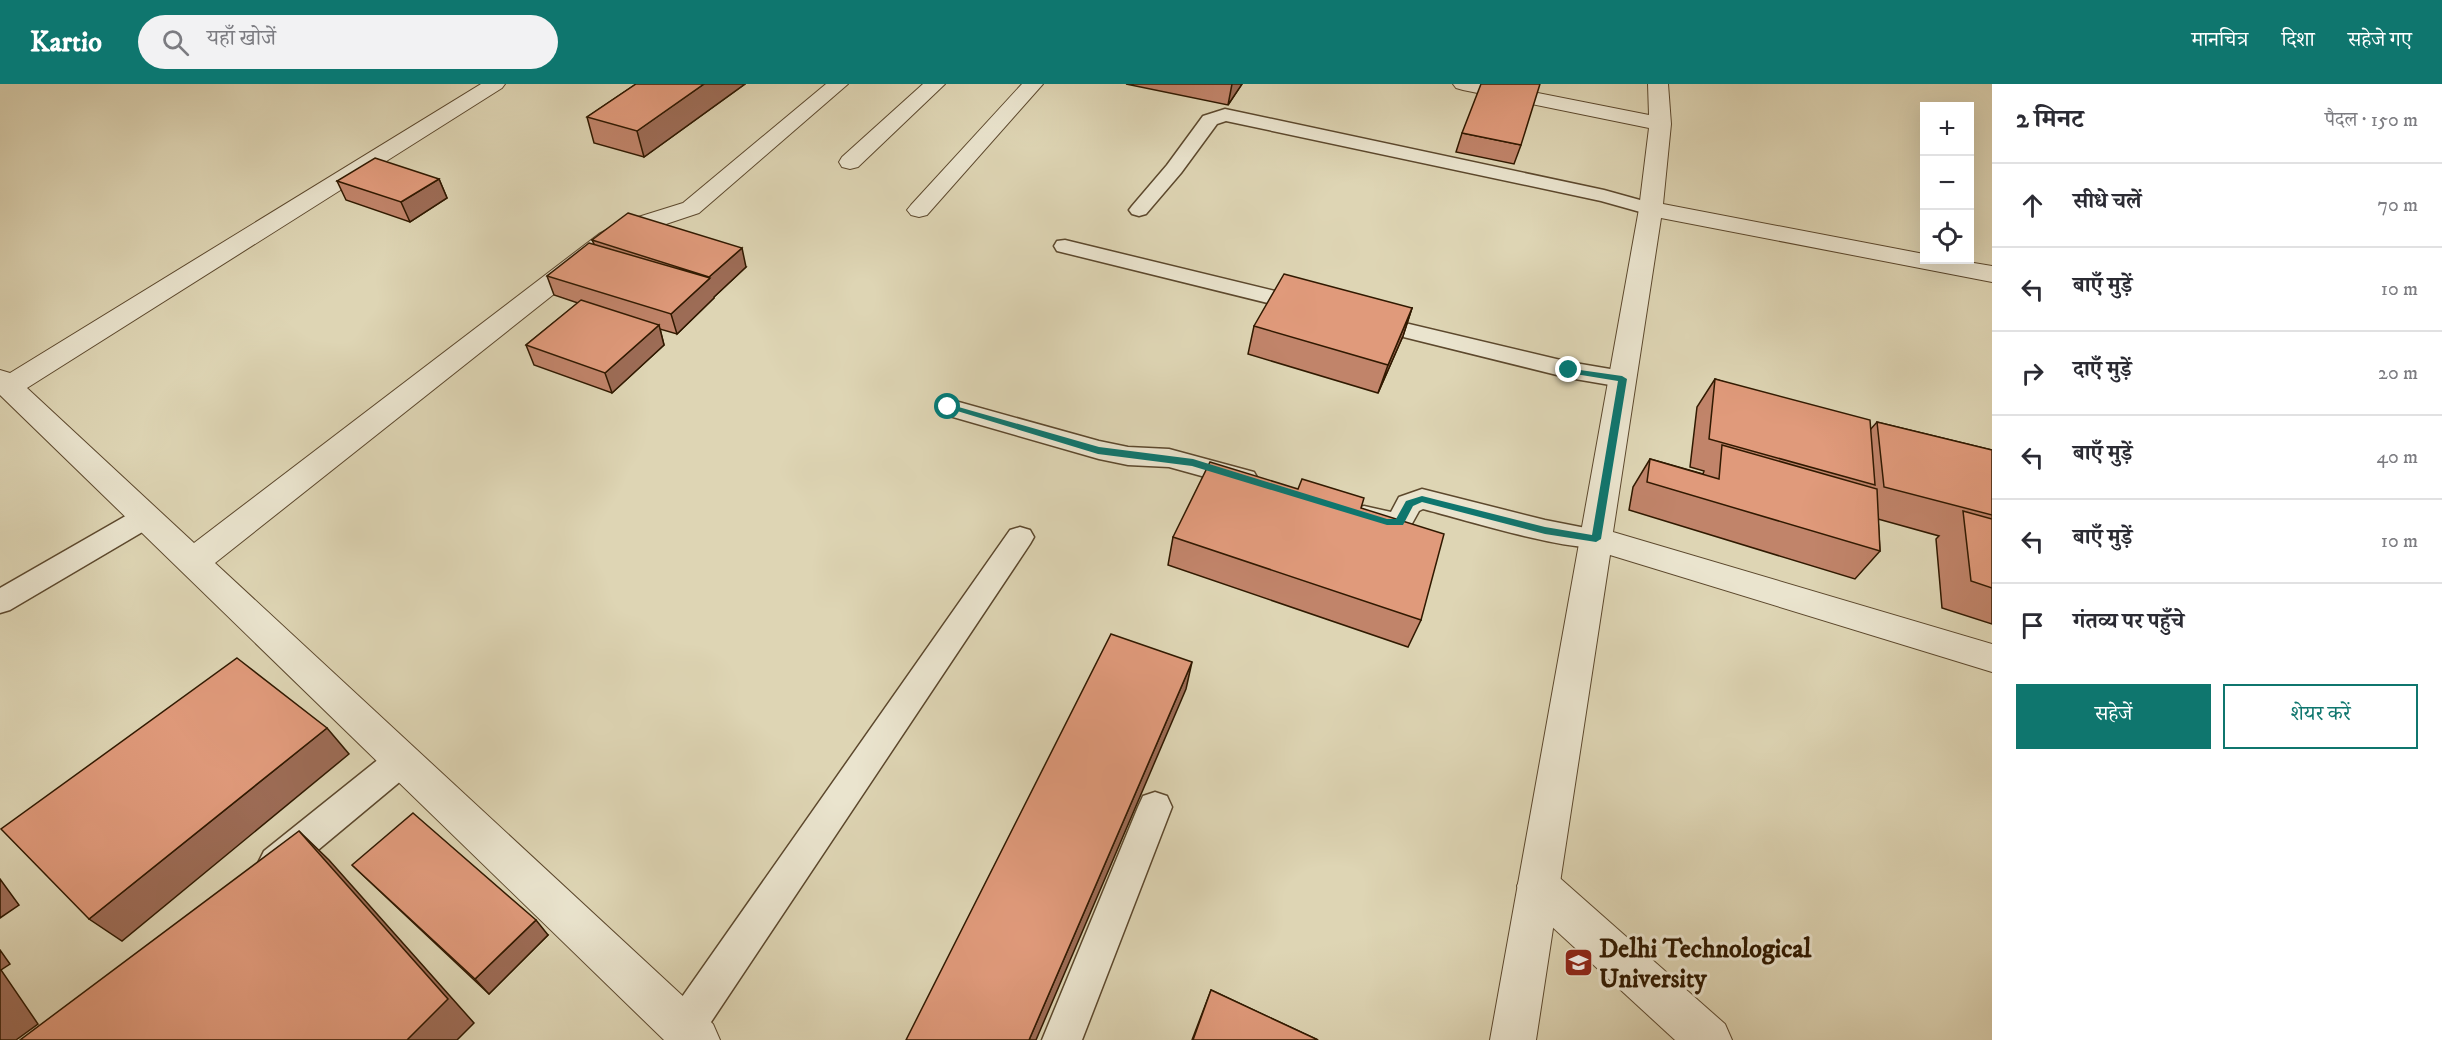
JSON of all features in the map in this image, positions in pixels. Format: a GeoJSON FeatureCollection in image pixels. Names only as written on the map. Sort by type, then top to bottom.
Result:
{"type":"FeatureCollection","features":[{"type":"Feature","properties":{"kind":"street"},"geometry":{"type":"LineString","coordinates":[[495,84],[4,383],[690,1034]]}},
{"type":"Feature","properties":{"kind":"street"},"geometry":{"type":"LineString","coordinates":[[193,562],[608,238],[628,228],[664,220],[691,208],[838,84]]}},
{"type":"Feature","properties":{"kind":"street"},"geometry":{"type":"LineString","coordinates":[[850,162],[935,84]]}},
{"type":"Feature","properties":{"kind":"street"},"geometry":{"type":"LineString","coordinates":[[919,210],[1033,84]]}},
{"type":"Feature","properties":{"kind":"street"},"geometry":{"type":"LineString","coordinates":[[1463,84],[1659,124]]}},
{"type":"Feature","properties":{"kind":"street"},"geometry":{"type":"LineString","coordinates":[[1513,1040],[1652,209],[1659,124],[1658,84]]}},
{"type":"Feature","properties":{"kind":"street"},"geometry":{"type":"LineString","coordinates":[[1652,209],[1992,274]]}},
{"type":"Feature","properties":{"kind":"street"},"geometry":{"type":"LineString","coordinates":[[1596,539],[1992,658]]}},
{"type":"Feature","properties":{"kind":"street"},"geometry":{"type":"LineString","coordinates":[[1538,886],[1709,1040]]}},
{"type":"Feature","properties":{"kind":"lane"},"geometry":{"type":"LineString","coordinates":[[1139,210],[1174,169],[1210,120],[1225,115],[1604,196],[1652,209]]}},
{"type":"Feature","properties":{"kind":"lane"},"geometry":{"type":"LineString","coordinates":[[1065,246],[1328,311]]}},
{"type":"Feature","properties":{"kind":"lane"},"geometry":{"type":"LineString","coordinates":[[1351,317],[1569,370],[1622,379]]}},
{"type":"Feature","properties":{"kind":"lane"},"geometry":{"type":"LineString","coordinates":[[948,407],[1098,450],[1193,462],[1270,487]]}},
{"type":"Feature","properties":{"kind":"lane"},"geometry":{"type":"LineString","coordinates":[[1336,507],[1387,522],[1399,522],[1409,504],[1422,499],[1545,530],[1596,539]]}},
{"type":"Feature","properties":{"kind":"lane"},"geometry":{"type":"LineString","coordinates":[[0,602],[146,517]]}},
{"type":"Feature","properties":{"kind":"lane"},"geometry":{"type":"LineString","coordinates":[[690,1034],[1020,537]]}},
{"type":"Feature","properties":{"kind":"lane"},"geometry":{"type":"LineString","coordinates":[[248,885],[402,760]]}},
{"type":"Feature","properties":{"kind":"lane"},"geometry":{"type":"LineString","coordinates":[[1062,1040],[1155,807]]}},
{"type":"Feature","properties":{"kind":"building"},"geometry":{"type":"Polygon","coordinates":[[[636,84],[704,84],[637,131],[587,117],[636,84]]]}},
{"type":"Feature","properties":{"kind":"building"},"geometry":{"type":"Polygon","coordinates":[[[1481,84],[1540,84],[1521,145],[1462,133],[1481,84]]]}},
{"type":"Feature","properties":{"kind":"building"},"geometry":{"type":"Polygon","coordinates":[[[375,158],[439,179],[401,202],[337,181],[375,158]]]}},
{"type":"Feature","properties":{"kind":"building"},"geometry":{"type":"Polygon","coordinates":[[[628,213],[742,248],[709,277],[592,240],[628,213]]]}},
{"type":"Feature","properties":{"kind":"building"},"geometry":{"type":"Polygon","coordinates":[[[589,243],[710,278],[671,314],[547,276],[589,243]]]}},
{"type":"Feature","properties":{"kind":"building"},"geometry":{"type":"Polygon","coordinates":[[[1284,274],[1412,308],[1388,365],[1254,326],[1284,274]]]}},
{"type":"Feature","properties":{"kind":"building"},"geometry":{"type":"Polygon","coordinates":[[[581,300],[659,325],[605,373],[526,345],[581,300]]]}},
{"type":"Feature","properties":{"kind":"building"},"geometry":{"type":"Polygon","coordinates":[[[1715,379],[1870,420],[1875,485],[1709,439],[1715,379]]]}},
{"type":"Feature","properties":{"kind":"building"},"geometry":{"type":"Polygon","coordinates":[[[1877,422],[1992,450],[1992,515],[1884,487],[1877,422]]]}},
{"type":"Feature","properties":{"kind":"building"},"geometry":{"type":"Polygon","coordinates":[[[1722,445],[1877,489],[1880,551],[1647,482],[1650,459],[1719,479],[1722,445]]]}},
{"type":"Feature","properties":{"kind":"building"},"geometry":{"type":"Polygon","coordinates":[[[1210,462],[1298,489],[1302,479],[1364,498],[1361,508],[1444,534],[1421,620],[1173,537],[1210,462]]]}},
{"type":"Feature","properties":{"kind":"building"},"geometry":{"type":"Polygon","coordinates":[[[1963,511],[1992,519],[1992,588],[1971,581],[1963,511]]]}},
{"type":"Feature","properties":{"kind":"building"},"geometry":{"type":"Polygon","coordinates":[[[1111,634],[1192,662],[1029,1040],[906,1040],[1111,634]]]}},
{"type":"Feature","properties":{"kind":"building"},"geometry":{"type":"Polygon","coordinates":[[[237,658],[327,728],[89,919],[1,829],[237,658]]]}},
{"type":"Feature","properties":{"kind":"building"},"geometry":{"type":"Polygon","coordinates":[[[413,813],[536,920],[475,979],[352,865],[413,813]]]}},
{"type":"Feature","properties":{"kind":"building"},"geometry":{"type":"Polygon","coordinates":[[[299,831],[448,999],[407,1040],[20,1040],[299,831]]]}},
{"type":"Feature","properties":{"kind":"building"},"geometry":{"type":"Polygon","coordinates":[[[1211,990],[1318,1040],[1193,1040],[1211,990]]]}},
{"type":"Feature","properties":{"kind":"place","name":"Delhi Technological University"},"geometry":{"type":"Point","coordinates":[1578,963]}},
{"type":"Feature","properties":{"kind":"route"},"geometry":{"type":"LineString","coordinates":[[948,407],[1098,450],[1128,456],[1193,462],[1387,522],[1399,522],[1409,504],[1422,499],[1545,530],[1596,539],[1622,379],[1569,370]]}}]}
